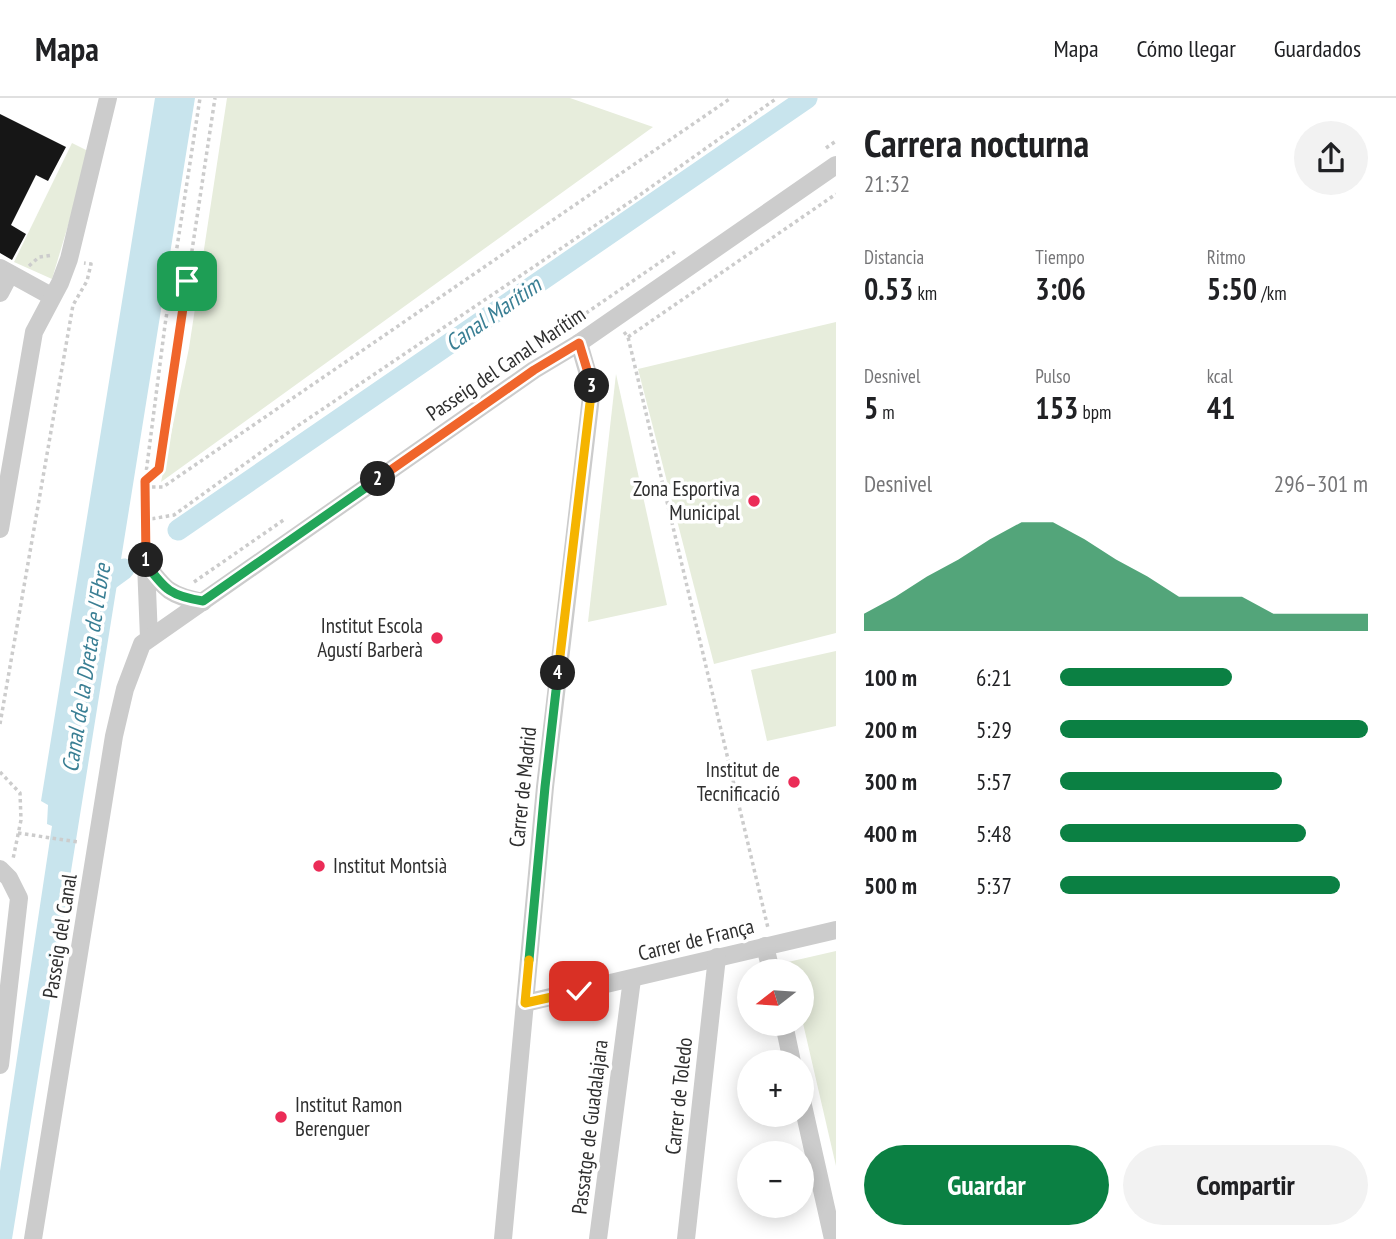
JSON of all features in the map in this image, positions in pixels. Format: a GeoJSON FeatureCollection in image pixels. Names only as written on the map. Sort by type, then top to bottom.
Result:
{"type":"FeatureCollection","features":[{"type":"Feature","properties":{"kind":"street"},"geometry":{"type":"LineString","coordinates":[[0,529],[34,331],[69,259],[108,98]]}},
{"type":"Feature","properties":{"kind":"street","name":"Passeig del Canal Marítim"},"geometry":{"type":"LineString","coordinates":[[146,641],[534,370],[579,343],[836,165]]}},
{"type":"Feature","properties":{"kind":"street"},"geometry":{"type":"LineString","coordinates":[[0,293],[5,271],[51,296]]}},
{"type":"Feature","properties":{"kind":"street","name":"Carrer de Madrid"},"geometry":{"type":"LineString","coordinates":[[503,1239],[545,787],[592,388],[579,343]]}},
{"type":"Feature","properties":{"kind":"street"},"geometry":{"type":"LineString","coordinates":[[146,564],[166,590],[184,598],[203,601]]}},
{"type":"Feature","properties":{"kind":"street"},"geometry":{"type":"LineString","coordinates":[[146,564],[146,641]]}},
{"type":"Feature","properties":{"kind":"street","name":"Passeig del Canal"},"geometry":{"type":"LineString","coordinates":[[33,1239],[114,736],[125,689],[146,641]]}},
{"type":"Feature","properties":{"kind":"street","name":"Passeig del Canal"},"geometry":{"type":"LineString","coordinates":[[0,1065],[19,898],[4,873]]}},
{"type":"Feature","properties":{"kind":"street","name":"Carrer de França"},"geometry":{"type":"LineString","coordinates":[[525,1003],[836,930]]}},
{"type":"Feature","properties":{"kind":"street"},"geometry":{"type":"LineString","coordinates":[[765,946],[768,959]]}},
{"type":"Feature","properties":{"kind":"street","name":"Carrer de Toledo"},"geometry":{"type":"LineString","coordinates":[[686,1239],[717,957]]}},
{"type":"Feature","properties":{"kind":"street","name":"Passatge de Guadalajara"},"geometry":{"type":"LineString","coordinates":[[598,1239],[632,979]]}},
{"type":"Feature","properties":{"kind":"street","name":"Passeig del Canal"},"geometry":{"type":"LineString","coordinates":[[0,1003],[9,981]]}},
{"type":"Feature","properties":{"kind":"street"},"geometry":{"type":"LineString","coordinates":[[808,1127],[834,1239]]}},
{"type":"Feature","properties":{"kind":"path"},"geometry":{"type":"LineString","coordinates":[[146,564],[145,484],[165,325],[200,98]]}},
{"type":"Feature","properties":{"kind":"path"},"geometry":{"type":"LineString","coordinates":[[145,484],[159,469],[215,98]]}},
{"type":"Feature","properties":{"kind":"path"},"geometry":{"type":"LineString","coordinates":[[145,484],[163,488],[731,98]]}},
{"type":"Feature","properties":{"kind":"path"},"geometry":{"type":"LineString","coordinates":[[145,520],[174,515],[296,427],[627,204],[777,98]]}},
{"type":"Feature","properties":{"kind":"path"},"geometry":{"type":"LineString","coordinates":[[628,337],[836,194]]}},
{"type":"Feature","properties":{"kind":"path"},"geometry":{"type":"LineString","coordinates":[[0,724],[73,305],[87,281],[91,264],[52,255],[43,256],[30,265],[5,271]]}},
{"type":"Feature","properties":{"kind":"path"},"geometry":{"type":"LineString","coordinates":[[604,301],[628,337],[767,928],[778,925]]}},
{"type":"Feature","properties":{"kind":"path"},"geometry":{"type":"LineString","coordinates":[[0,772],[20,793],[21,820],[4,873]]}},
{"type":"Feature","properties":{"kind":"path"},"geometry":{"type":"LineString","coordinates":[[18,833],[88,844]]}},
{"type":"Feature","properties":{"kind":"green space"},"geometry":{"type":"Polygon","coordinates":[[[227,98],[570,98],[653,127],[161,482],[189,348],[227,98]]]}},
{"type":"Feature","properties":{"kind":"green space"},"geometry":{"type":"Polygon","coordinates":[[[72,143],[90,152],[52,279],[14,262],[72,143]]]}},
{"type":"Feature","properties":{"kind":"green space","name":"Zona Esportiva Municipal"},"geometry":{"type":"Polygon","coordinates":[[[836,322],[836,633],[714,664],[638,369],[836,322]]]}},
{"type":"Feature","properties":{"kind":"green space"},"geometry":{"type":"Polygon","coordinates":[[[616,374],[667,605],[588,622],[616,374]]]}},
{"type":"Feature","properties":{"kind":"green space"},"geometry":{"type":"Polygon","coordinates":[[[836,651],[836,726],[767,741],[751,670],[836,651]]]}},
{"type":"Feature","properties":{"kind":"green space"},"geometry":{"type":"Polygon","coordinates":[[[836,951],[836,1166],[814,1071],[814,1050],[809,1050],[806,1036],[814,1036],[814,959],[801,959],[836,951]]]}},
{"type":"Feature","properties":{"kind":"water","name":"Canal de la Dreta de l'Ebre"},"geometry":{"type":"Polygon","coordinates":[[[155,98],[195,98],[12,1239],[0,1239],[0,1171],[52,826],[47,824],[48,805],[41,801],[155,98]]]}},
{"type":"Feature","properties":{"kind":"building"},"geometry":{"type":"Polygon","coordinates":[[[0,114],[66,147],[48,181],[36,175],[11,225],[26,234],[12,260],[0,253],[0,114]]]}},
{"type":"Feature","properties":{"kind":"waterway","name":"Canal Marítim"},"geometry":{"type":"LineString","coordinates":[[178,530],[807,98]]}},
{"type":"Feature","properties":{"kind":"waterway","name":"Canal Marítim"},"geometry":{"type":"LineString","coordinates":[[98,588],[124,569]]}},
{"type":"Feature","properties":{"kind":"place","name":"Zona Esportiva Municipal"},"geometry":{"type":"Point","coordinates":[754,501]}},
{"type":"Feature","properties":{"kind":"place","name":"Institut Escola Agustí Barberà"},"geometry":{"type":"Point","coordinates":[437,638]}},
{"type":"Feature","properties":{"kind":"place","name":"Institut de Tecnificació"},"geometry":{"type":"Point","coordinates":[794,782]}},
{"type":"Feature","properties":{"kind":"place","name":"Institut Montsià"},"geometry":{"type":"Point","coordinates":[319,866]}},
{"type":"Feature","properties":{"kind":"place","name":"Institut Ramon Berenguer"},"geometry":{"type":"Point","coordinates":[281,1117]}},
{"type":"Feature","properties":{"kind":"route"},"geometry":{"type":"LineString","coordinates":[[187,281],[159,469],[145,481],[146,564],[166,590],[184,598],[203,601],[534,370],[579,343],[592,388],[545,787],[525,1003],[579,991]]}}]}
